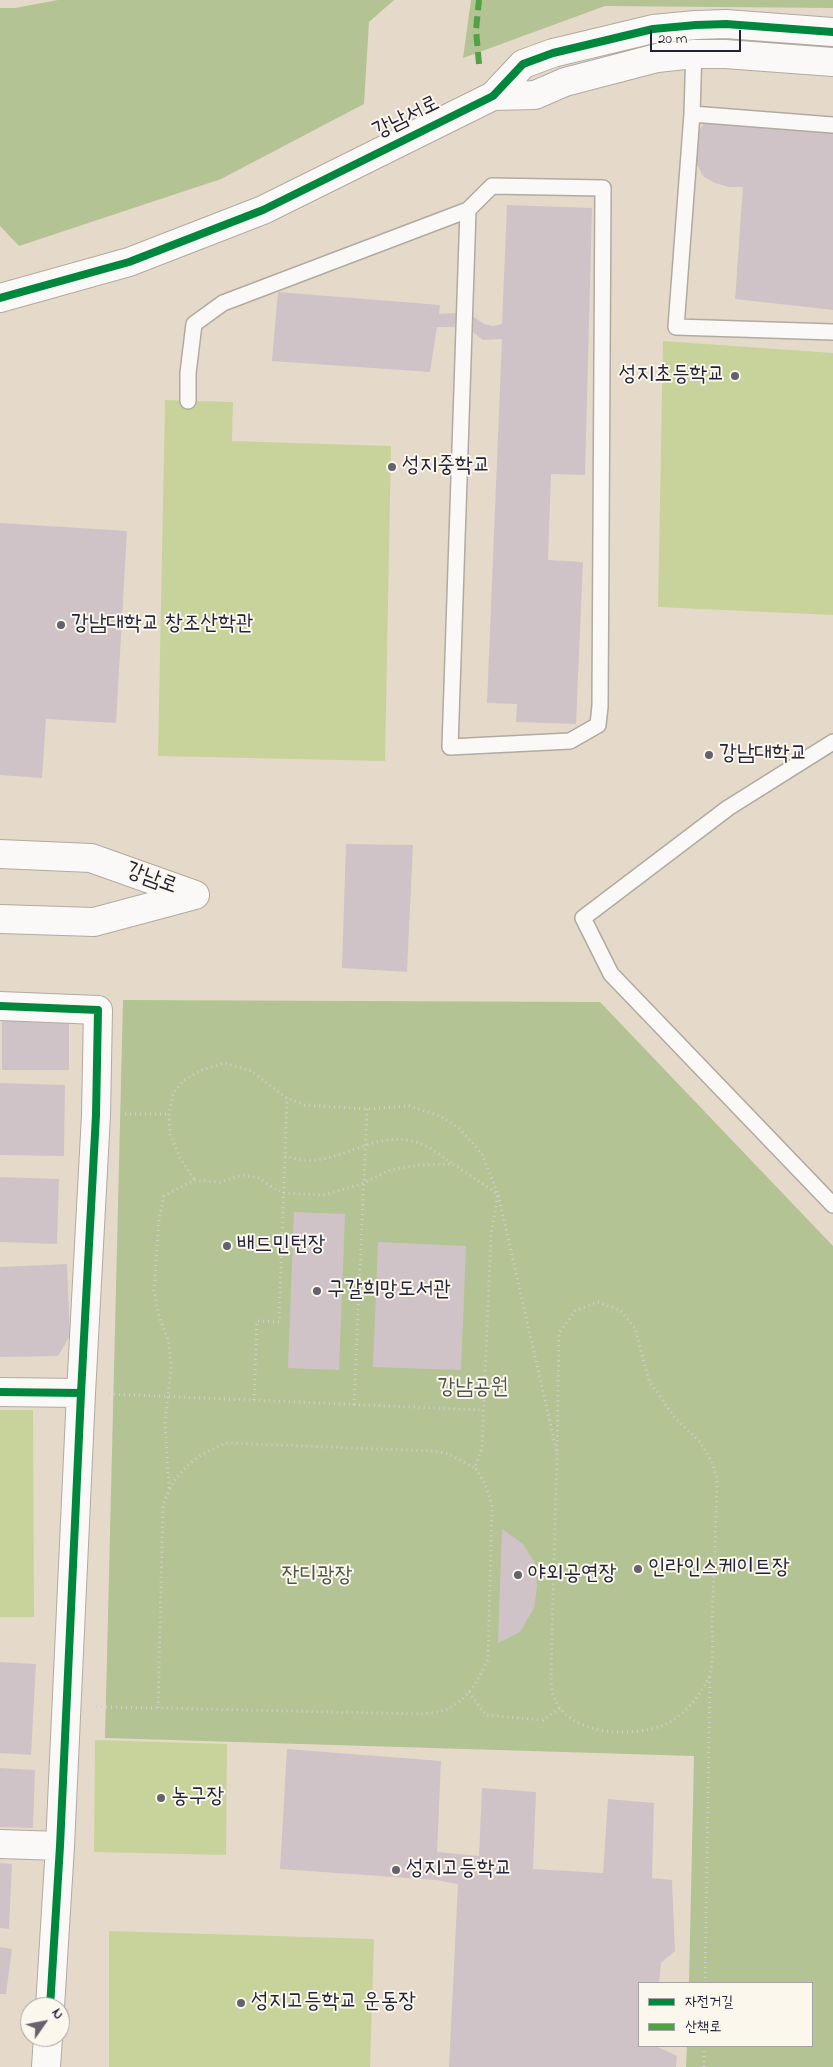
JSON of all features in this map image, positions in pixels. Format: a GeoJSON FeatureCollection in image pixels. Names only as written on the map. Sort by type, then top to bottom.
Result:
{"type":"FeatureCollection","features":[{"type":"Feature","properties":{"kind":"street","name":"강남서로"},"geometry":{"type":"LineString","coordinates":[[0,298],[129,262],[263,210],[493,96],[524,64],[554,53],[653,29],[696,25],[726,24],[833,32]]}},
{"type":"Feature","properties":{"kind":"street","name":"강남서로"},"geometry":{"type":"LineString","coordinates":[[493,96],[535,95],[566,82],[657,58],[694,54],[725,54],[833,62]]}},
{"type":"Feature","properties":{"kind":"street","name":"강남로"},"geometry":{"type":"LineString","coordinates":[[0,854],[91,858],[195,895],[94,922],[0,919]]}},
{"type":"Feature","properties":{"kind":"street"},"geometry":{"type":"LineString","coordinates":[[0,1006],[98,1010],[96,1114],[60,1846],[51,1997]]}},
{"type":"Feature","properties":{"kind":"street"},"geometry":{"type":"LineString","coordinates":[[0,1392],[81,1393]]}},
{"type":"Feature","properties":{"kind":"street"},"geometry":{"type":"LineString","coordinates":[[0,1844],[60,1846]]}},
{"type":"Feature","properties":{"kind":"street"},"geometry":{"type":"LineString","coordinates":[[46,2067],[47,2047]]}},
{"type":"Feature","properties":{"kind":"lane"},"geometry":{"type":"LineString","coordinates":[[696,25],[692,114],[676,327],[833,332]]}},
{"type":"Feature","properties":{"kind":"lane"},"geometry":{"type":"LineString","coordinates":[[692,114],[833,125]]}},
{"type":"Feature","properties":{"kind":"lane"},"geometry":{"type":"LineString","coordinates":[[188,401],[188,373],[194,324],[224,303],[468,210],[492,186],[603,188],[600,706],[598,724],[570,741],[450,747],[468,210]]}},
{"type":"Feature","properties":{"kind":"lane"},"geometry":{"type":"LineString","coordinates":[[833,742],[728,808],[583,918],[610,974],[833,1205]]}},
{"type":"Feature","properties":{"kind":"path"},"geometry":{"type":"LineString","coordinates":[[194,1180],[180,1158],[170,1134],[169,1114],[173,1093],[184,1080],[202,1070],[225,1063],[251,1071],[287,1098],[305,1105],[367,1109],[409,1106],[440,1116],[460,1129],[482,1154],[498,1194],[557,1453]]}},
{"type":"Feature","properties":{"kind":"path"},"geometry":{"type":"LineString","coordinates":[[254,1400],[257,1321],[279,1322],[287,1098]]}},
{"type":"Feature","properties":{"kind":"path"},"geometry":{"type":"LineString","coordinates":[[354,1405],[367,1109]]}},
{"type":"Feature","properties":{"kind":"path"},"geometry":{"type":"LineString","coordinates":[[96,1114],[169,1114]]}},
{"type":"Feature","properties":{"kind":"path"},"geometry":{"type":"LineString","coordinates":[[285,1156],[304,1160],[325,1157],[366,1144],[392,1139],[413,1141],[435,1151],[498,1194]]}},
{"type":"Feature","properties":{"kind":"path"},"geometry":{"type":"LineString","coordinates":[[158,1708],[163,1505],[168,1488],[165,1423],[171,1367],[169,1342],[159,1317],[154,1290],[159,1220],[164,1196],[194,1180],[220,1182],[242,1176],[259,1178],[284,1193],[324,1195],[364,1183],[390,1170],[420,1165],[453,1164]]}},
{"type":"Feature","properties":{"kind":"path"},"geometry":{"type":"LineString","coordinates":[[475,1468],[482,1448],[491,1234],[498,1194]]}},
{"type":"Feature","properties":{"kind":"path"},"geometry":{"type":"LineString","coordinates":[[705,1982],[710,1672],[717,1480],[712,1462],[700,1442],[675,1418],[649,1381],[635,1328],[620,1310],[597,1302],[575,1311],[559,1333],[552,1692],[560,1708],[574,1720],[594,1729],[616,1732],[642,1732],[668,1723],[692,1705],[710,1672]]}},
{"type":"Feature","properties":{"kind":"path"},"geometry":{"type":"LineString","coordinates":[[81,1393],[483,1410]]}},
{"type":"Feature","properties":{"kind":"path"},"geometry":{"type":"LineString","coordinates":[[66,1706],[422,1714],[442,1711],[456,1703],[469,1692],[481,1675],[488,1659],[492,1507],[488,1491],[475,1468],[449,1454],[432,1451],[226,1443],[198,1456],[180,1472],[168,1488]]}},
{"type":"Feature","properties":{"kind":"path"},"geometry":{"type":"LineString","coordinates":[[469,1692],[486,1715],[543,1720],[560,1708]]}},
{"type":"Feature","properties":{"kind":"path"},"geometry":{"type":"LineString","coordinates":[[704,2047],[704,2067]]}},
{"type":"Feature","properties":{"kind":"green space"},"geometry":{"type":"Polygon","coordinates":[[[58,0],[394,0],[369,22],[364,104],[221,179],[19,246],[0,226],[0,8],[15,8],[58,0]]]}},
{"type":"Feature","properties":{"kind":"green space"},"geometry":{"type":"Polygon","coordinates":[[[471,0],[833,0],[833,8],[605,6],[463,58],[471,0]]]}},
{"type":"Feature","properties":{"kind":"green space"},"geometry":{"type":"Polygon","coordinates":[[[663,341],[833,353],[833,615],[658,607],[663,341]]]}},
{"type":"Feature","properties":{"kind":"green space"},"geometry":{"type":"Polygon","coordinates":[[[165,400],[233,402],[232,441],[391,446],[385,761],[158,756],[165,400]]]}},
{"type":"Feature","properties":{"kind":"green space","name":"강남공원"},"geometry":{"type":"Polygon","coordinates":[[[123,1000],[600,1002],[833,1246],[833,2067],[686,2067],[687,2047],[813,2047],[813,1982],[689,1982],[694,1756],[105,1738],[123,1000]]]}},
{"type":"Feature","properties":{"kind":"green space"},"geometry":{"type":"Polygon","coordinates":[[[0,1410],[33,1410],[34,1617],[0,1617],[0,1410]]]}},
{"type":"Feature","properties":{"kind":"green space","name":"농구장"},"geometry":{"type":"Polygon","coordinates":[[[95,1740],[227,1744],[226,1855],[94,1852],[95,1740]]]}},
{"type":"Feature","properties":{"kind":"green space","name":"성지고등학교 운동장"},"geometry":{"type":"Polygon","coordinates":[[[109,1931],[374,1939],[370,2067],[109,2067],[109,1931]]]}},
{"type":"Feature","properties":{"kind":"building"},"geometry":{"type":"Polygon","coordinates":[[[714,118],[833,123],[833,310],[735,299],[743,187],[729,187],[704,177],[697,165],[694,151],[699,131],[704,123],[714,118]]]}},
{"type":"Feature","properties":{"kind":"building"},"geometry":{"type":"Polygon","coordinates":[[[507,205],[592,208],[585,475],[551,474],[548,560],[583,562],[576,724],[516,722],[517,704],[487,703],[502,339],[483,340],[469,329],[437,327],[430,372],[272,361],[278,292],[440,305],[439,314],[457,313],[474,317],[484,324],[493,326],[502,324],[507,205]]]}},
{"type":"Feature","properties":{"kind":"building","name":"강남대학교 창조산학관"},"geometry":{"type":"Polygon","coordinates":[[[0,523],[127,531],[116,723],[46,719],[42,778],[0,775],[0,523]]]}},
{"type":"Feature","properties":{"kind":"building"},"geometry":{"type":"Polygon","coordinates":[[[346,844],[413,845],[407,972],[342,968],[346,844]]]}},
{"type":"Feature","properties":{"kind":"building"},"geometry":{"type":"Polygon","coordinates":[[[2,1019],[69,1019],[69,1070],[2,1070],[2,1019]]]}},
{"type":"Feature","properties":{"kind":"building"},"geometry":{"type":"Polygon","coordinates":[[[0,1083],[65,1085],[64,1156],[0,1155],[0,1083]]]}},
{"type":"Feature","properties":{"kind":"building"},"geometry":{"type":"Polygon","coordinates":[[[0,1177],[59,1179],[57,1244],[0,1242],[0,1177]]]}},
{"type":"Feature","properties":{"kind":"building","name":"구갈희망도서관"},"geometry":{"type":"Polygon","coordinates":[[[294,1212],[345,1214],[339,1370],[288,1368],[294,1212]]]}},
{"type":"Feature","properties":{"kind":"building"},"geometry":{"type":"Polygon","coordinates":[[[378,1242],[466,1246],[461,1370],[373,1367],[378,1242]]]}},
{"type":"Feature","properties":{"kind":"building"},"geometry":{"type":"Polygon","coordinates":[[[67,1264],[70,1336],[58,1356],[0,1357],[0,1267],[67,1264]]]}},
{"type":"Feature","properties":{"kind":"building","name":"야외공연장"},"geometry":{"type":"Polygon","coordinates":[[[502,1529],[523,1544],[535,1563],[537,1587],[534,1608],[520,1632],[498,1643],[502,1529]]]}},
{"type":"Feature","properties":{"kind":"building"},"geometry":{"type":"Polygon","coordinates":[[[0,1662],[36,1664],[31,1755],[0,1753],[0,1662]]]}},
{"type":"Feature","properties":{"kind":"building"},"geometry":{"type":"Polygon","coordinates":[[[287,1749],[441,1761],[437,1852],[479,1856],[482,1788],[536,1792],[533,1869],[603,1873],[608,1799],[654,1803],[652,1878],[672,1880],[675,1951],[661,1963],[659,1982],[638,1982],[638,2047],[658,2047],[677,2056],[676,2067],[449,2067],[458,1884],[436,1880],[280,1869],[287,1749]]]}},
{"type":"Feature","properties":{"kind":"building"},"geometry":{"type":"Polygon","coordinates":[[[0,1768],[35,1770],[33,1828],[0,1827],[0,1768]]]}},
{"type":"Feature","properties":{"kind":"building"},"geometry":{"type":"Polygon","coordinates":[[[0,1863],[12,1864],[9,1929],[0,1928],[0,1863]]]}},
{"type":"Feature","properties":{"kind":"building"},"geometry":{"type":"Polygon","coordinates":[[[0,1947],[12,1949],[6,1994],[0,1994],[0,1947]]]}},
{"type":"Feature","properties":{"kind":"marked path"},"geometry":{"type":"LineString","coordinates":[[479,0],[476,30],[479,64]]}},
{"type":"Feature","properties":{"kind":"cycle path"},"geometry":{"type":"LineString","coordinates":[[0,298],[129,262],[263,210],[493,96],[523,64],[553,53],[653,29],[696,25],[726,24],[833,32]]}},
{"type":"Feature","properties":{"kind":"cycle path"},"geometry":{"type":"LineString","coordinates":[[0,1006],[98,1010],[96,1115],[81,1393]]}},
{"type":"Feature","properties":{"kind":"cycle path"},"geometry":{"type":"LineString","coordinates":[[0,1392],[81,1393],[60,1846],[51,1997]]}},
{"type":"Feature","properties":{"kind":"place","name":"성지초등학교"},"geometry":{"type":"Point","coordinates":[735,376]}},
{"type":"Feature","properties":{"kind":"place","name":"성지중학교"},"geometry":{"type":"Point","coordinates":[392,467]}},
{"type":"Feature","properties":{"kind":"place","name":"강남대학교 창조산학관"},"geometry":{"type":"Point","coordinates":[61,625]}},
{"type":"Feature","properties":{"kind":"place","name":"강남대학교"},"geometry":{"type":"Point","coordinates":[709,755]}},
{"type":"Feature","properties":{"kind":"place","name":"배드민턴장"},"geometry":{"type":"Point","coordinates":[227,1246]}},
{"type":"Feature","properties":{"kind":"place","name":"구갈희망도서관"},"geometry":{"type":"Point","coordinates":[317,1291]}},
{"type":"Feature","properties":{"kind":"place","name":"인라인스케이트장"},"geometry":{"type":"Point","coordinates":[638,1569]}},
{"type":"Feature","properties":{"kind":"place","name":"야외공연장"},"geometry":{"type":"Point","coordinates":[518,1575]}},
{"type":"Feature","properties":{"kind":"place","name":"농구장"},"geometry":{"type":"Point","coordinates":[161,1798]}},
{"type":"Feature","properties":{"kind":"place","name":"성지고등학교"},"geometry":{"type":"Point","coordinates":[396,1870]}},
{"type":"Feature","properties":{"kind":"place","name":"성지고등학교 운동장"},"geometry":{"type":"Point","coordinates":[241,2003]}},
{"type":"Feature","properties":{"kind":"park label","name":"잔디광장"},"geometry":{"type":"Point","coordinates":[317,1577]}}]}
